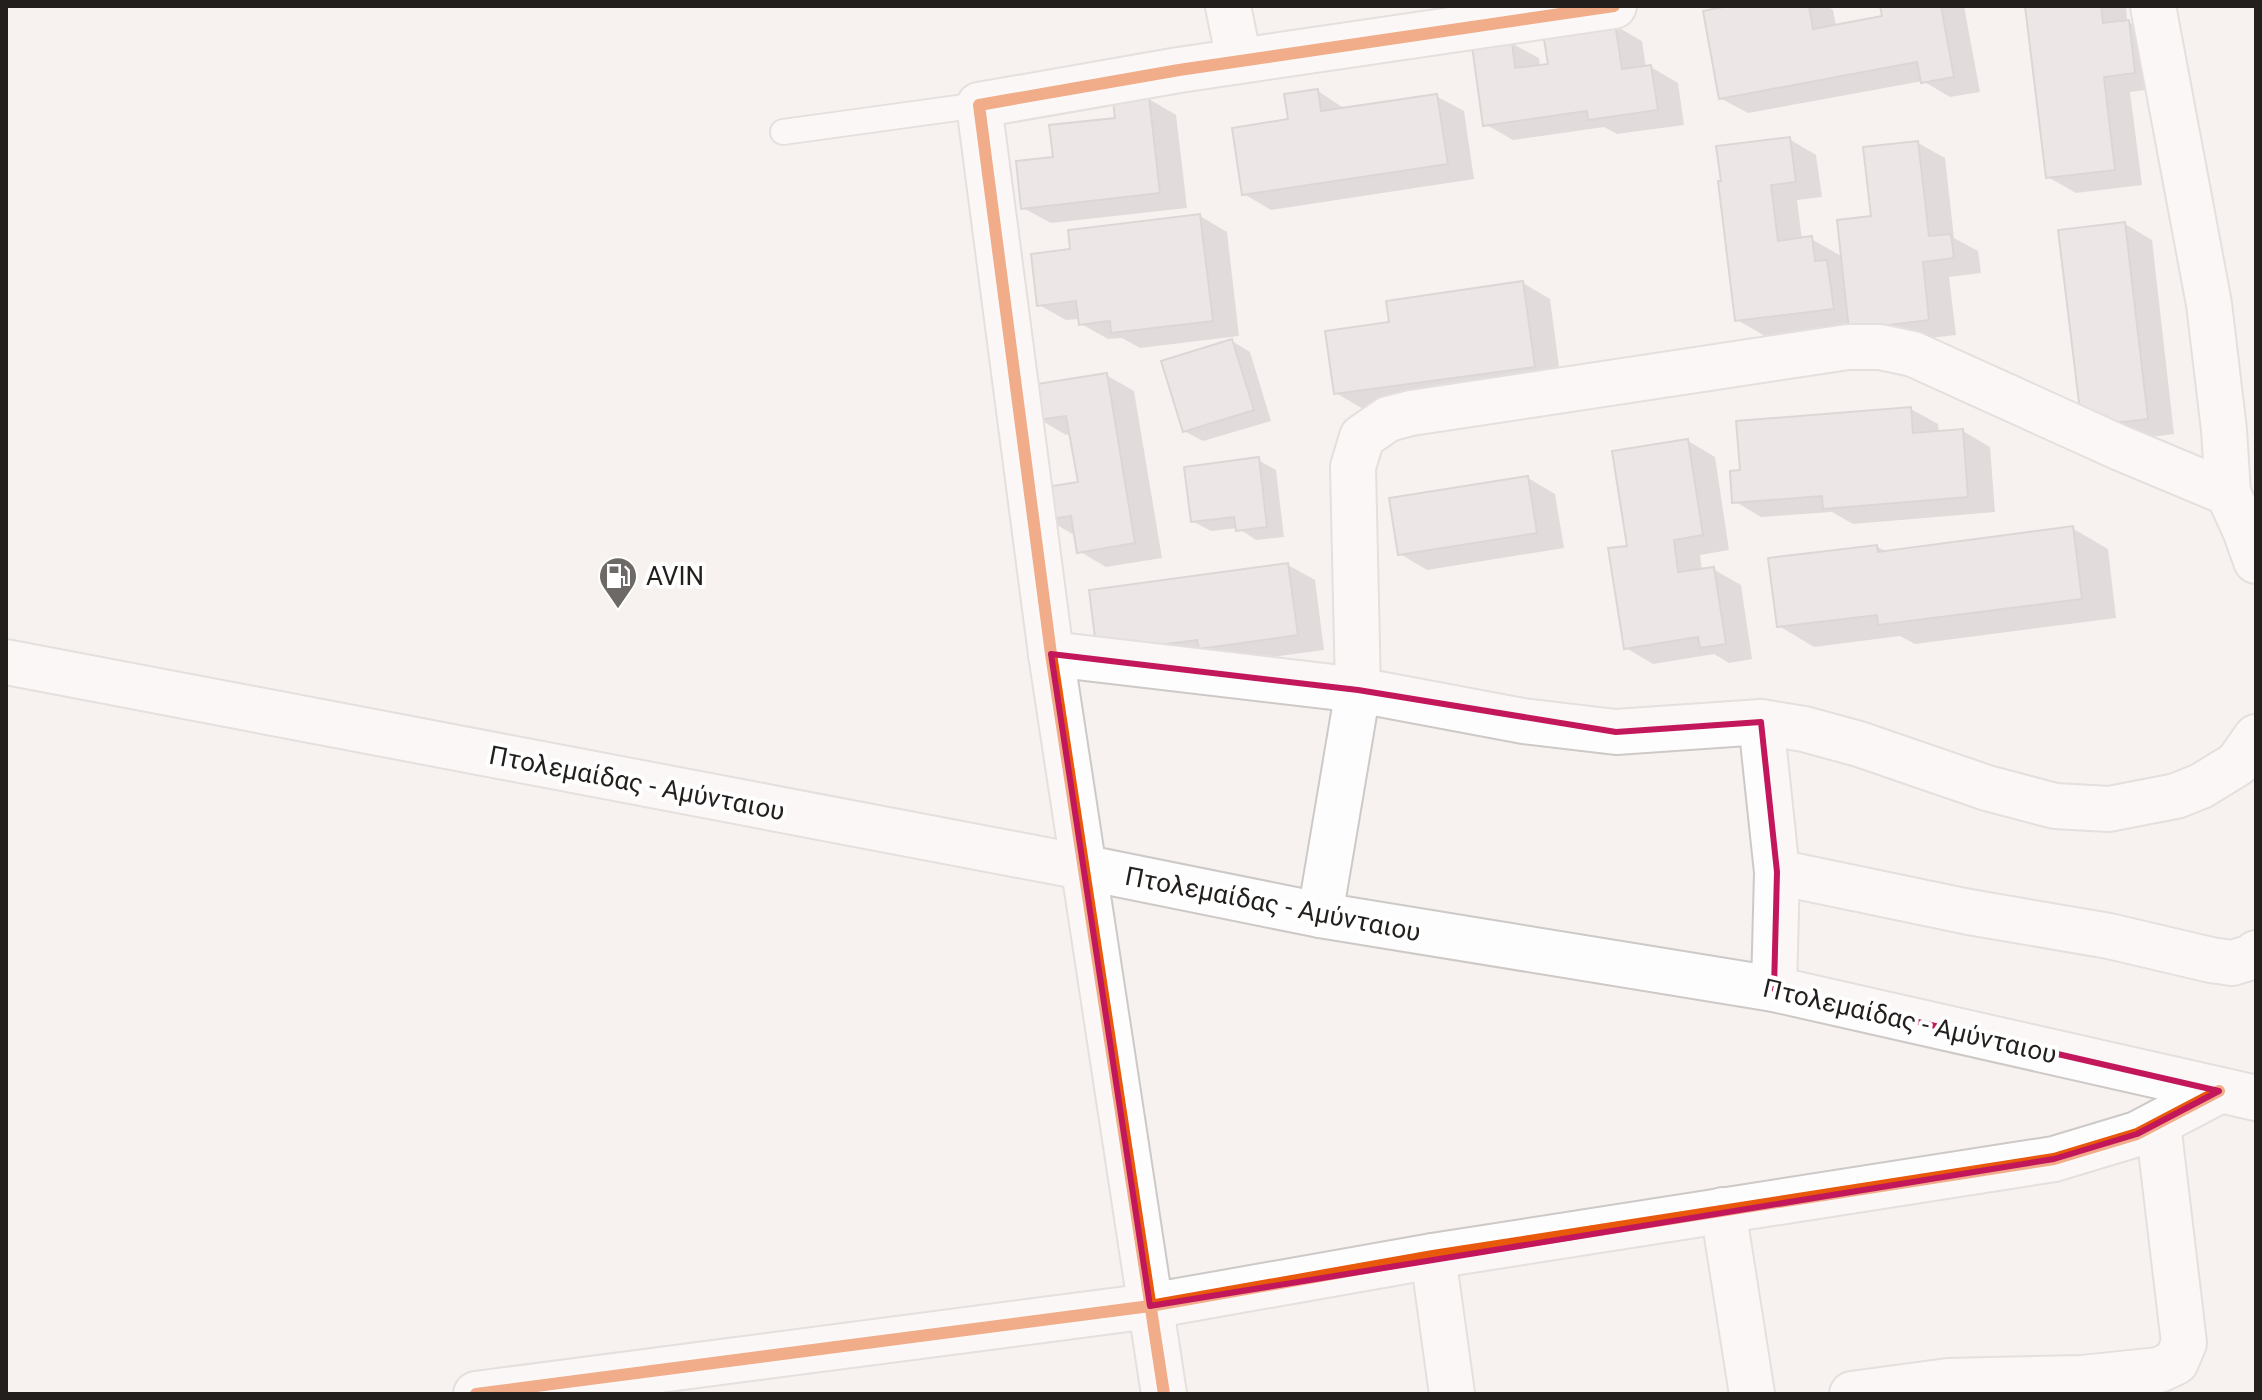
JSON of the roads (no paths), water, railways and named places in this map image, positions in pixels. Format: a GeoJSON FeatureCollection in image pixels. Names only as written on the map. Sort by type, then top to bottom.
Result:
{"type":"FeatureCollection","features":[{"type":"Feature","properties":{"kind":"street"},"geometry":{"type":"LineString","coordinates":[[1228,6],[1239,60]]}},
{"type":"Feature","properties":{"kind":"street"},"geometry":{"type":"LineString","coordinates":[[1164,1394],[1051,654],[979,105],[1239,60],[1394,21],[1614,6]]}},
{"type":"Feature","properties":{"kind":"street"},"geometry":{"type":"LineString","coordinates":[[2153,6],[2209,304],[2228,493],[2256,561]]}},
{"type":"Feature","properties":{"kind":"street"},"geometry":{"type":"LineString","coordinates":[[1320,915],[1358,690],[1353,467],[1362,437],[1388,419],[1848,347],[1880,347],[1913,354],[2228,493]]}},
{"type":"Feature","properties":{"kind":"street"},"geometry":{"type":"LineString","coordinates":[[1051,654],[1358,690],[1523,721],[1616,732],[1761,722],[1804,729],[1859,744],[1987,788],[2055,806],[2109,809],[2176,796],[2201,786],[2237,764],[2256,737]]}},
{"type":"Feature","properties":{"kind":"street","name":"Πτολεμαίδας - Αμύνταιου"},"geometry":{"type":"LineString","coordinates":[[6,662],[1320,915],[1774,989],[2237,1095]]}},
{"type":"Feature","properties":{"kind":"street"},"geometry":{"type":"LineString","coordinates":[[1761,722],[1777,872],[1774,989]]}},
{"type":"Feature","properties":{"kind":"street"},"geometry":{"type":"LineString","coordinates":[[1777,872],[1969,912],[2109,936],[2211,960],[2232,963],[2256,953]]}},
{"type":"Feature","properties":{"kind":"street"},"geometry":{"type":"LineString","coordinates":[[476,1394],[1150,1306],[1433,1256],[2054,1159],[2137,1134],[2237,1095]]}},
{"type":"Feature","properties":{"kind":"street"},"geometry":{"type":"LineString","coordinates":[[1852,1394],[1948,1381],[2082,1378],[2159,1370],[2176,1362],[2184,1343],[2158,1124]]}},
{"type":"Feature","properties":{"kind":"street"},"geometry":{"type":"LineString","coordinates":[[1723,1210],[1752,1394]]}},
{"type":"Feature","properties":{"kind":"street"},"geometry":{"type":"LineString","coordinates":[[1433,1256],[1452,1394]]}},
{"type":"Feature","properties":{"kind":"lane"},"geometry":{"type":"LineString","coordinates":[[783,132],[979,105]]}},
{"type":"Feature","properties":{"kind":"place","name":"AVIN"},"geometry":{"type":"Point","coordinates":[618,610]}}]}
